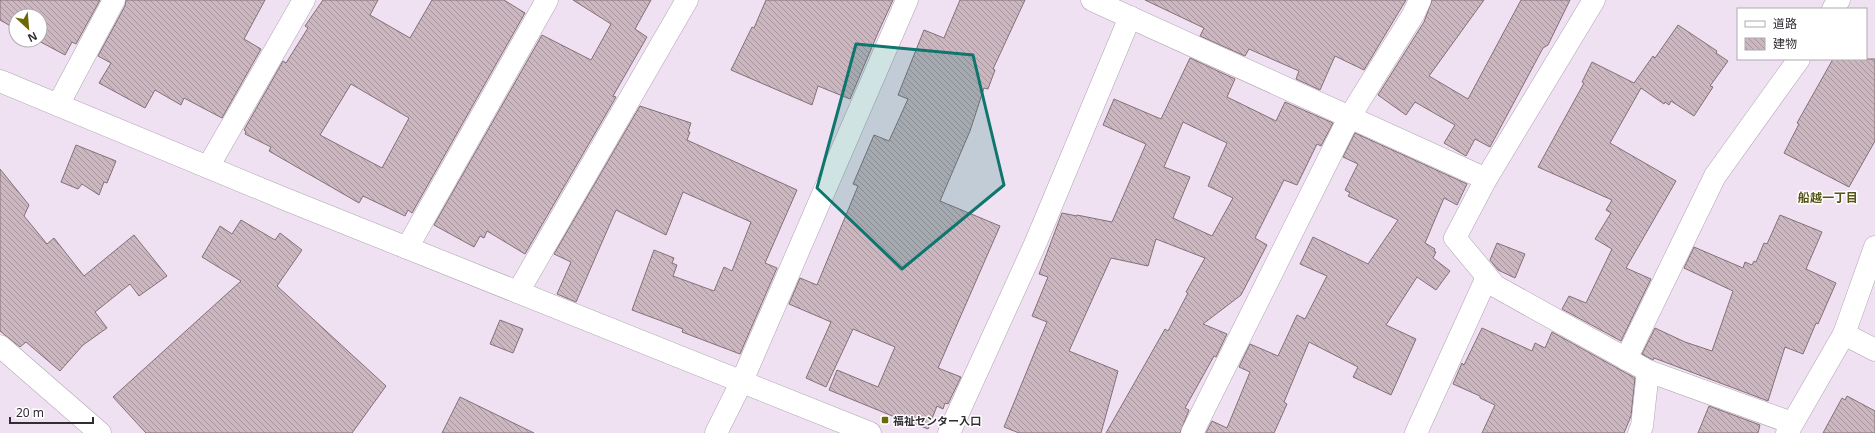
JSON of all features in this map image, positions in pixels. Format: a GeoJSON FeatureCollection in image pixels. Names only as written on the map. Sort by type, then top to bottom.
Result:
{"type":"FeatureCollection","features":[{"type":"Feature","properties":{"kind":"street"},"geometry":{"type":"LineString","coordinates":[[58,105],[114,0]]}},
{"type":"Feature","properties":{"kind":"street"},"geometry":{"type":"LineString","coordinates":[[208,167],[304,0]]}},
{"type":"Feature","properties":{"kind":"street"},"geometry":{"type":"LineString","coordinates":[[407,248],[547,0]]}},
{"type":"Feature","properties":{"kind":"street"},"geometry":{"type":"LineString","coordinates":[[518,292],[687,0]]}},
{"type":"Feature","properties":{"kind":"street"},"geometry":{"type":"LineString","coordinates":[[716,433],[742,381],[907,0]]}},
{"type":"Feature","properties":{"kind":"street"},"geometry":{"type":"LineString","coordinates":[[1192,433],[1350,116],[1413,15],[1420,0]]}},
{"type":"Feature","properties":{"kind":"street"},"geometry":{"type":"LineString","coordinates":[[1594,0],[1486,180],[1455,238],[1495,286],[1648,371],[1789,428],[1844,334],[1875,247]]}},
{"type":"Feature","properties":{"kind":"street"},"geometry":{"type":"LineString","coordinates":[[1101,2],[1130,17],[1350,116],[1486,180]]}},
{"type":"Feature","properties":{"kind":"street"},"geometry":{"type":"LineString","coordinates":[[949,433],[1036,242],[1130,17]]}},
{"type":"Feature","properties":{"kind":"street"},"geometry":{"type":"LineString","coordinates":[[1626,359],[1715,176],[1798,60]]}},
{"type":"Feature","properties":{"kind":"street"},"geometry":{"type":"LineString","coordinates":[[0,81],[407,248],[870,433]]}},
{"type":"Feature","properties":{"kind":"street"},"geometry":{"type":"LineString","coordinates":[[1416,433],[1487,277]]}},
{"type":"Feature","properties":{"kind":"street"},"geometry":{"type":"LineString","coordinates":[[1844,334],[1875,350]]}},
{"type":"Feature","properties":{"kind":"street"},"geometry":{"type":"LineString","coordinates":[[0,346],[100,433]]}},
{"type":"Feature","properties":{"kind":"street"},"geometry":{"type":"LineString","coordinates":[[1639,433],[1642,426],[1648,371]]}},
{"type":"Feature","properties":{"kind":"highlighted area"},"geometry":{"type":"Polygon","coordinates":[[[856,44],[973,55],[1004,185],[902,269],[817,188],[856,44]]]}},
{"type":"Feature","properties":{"kind":"building"},"geometry":{"type":"Polygon","coordinates":[[[0,0],[100,0],[76,44],[72,42],[65,55],[48,46],[48,8],[8,8],[8,24],[0,20],[0,0]]]}},
{"type":"Feature","properties":{"kind":"building"},"geometry":{"type":"Polygon","coordinates":[[[126,0],[265,0],[244,39],[261,49],[222,118],[184,98],[181,105],[155,90],[145,108],[99,83],[111,63],[98,56],[125,6],[126,0]]]}},
{"type":"Feature","properties":{"kind":"building"},"geometry":{"type":"Polygon","coordinates":[[[323,0],[378,0],[370,15],[410,38],[432,0],[504,0],[525,13],[412,213],[408,210],[405,216],[363,196],[359,203],[269,151],[271,147],[245,134],[246,131],[244,130],[283,61],[286,63],[308,28],[305,26],[323,0]],[[351,84],[320,135],[382,168],[409,118],[351,84]]]}},
{"type":"Feature","properties":{"kind":"building"},"geometry":{"type":"Polygon","coordinates":[[[573,0],[651,0],[635,29],[647,37],[613,96],[616,97],[525,254],[487,231],[484,238],[480,236],[474,247],[434,225],[542,35],[591,60],[611,24],[573,0]]]}},
{"type":"Feature","properties":{"kind":"building"},"geometry":{"type":"Polygon","coordinates":[[[766,0],[893,0],[850,99],[818,86],[812,105],[731,70],[752,27],[754,28],[766,0]]]}},
{"type":"Feature","properties":{"kind":"building"},"geometry":{"type":"Polygon","coordinates":[[[960,0],[1025,0],[993,69],[995,70],[988,89],[984,88],[970,131],[940,201],[1000,226],[938,368],[961,377],[948,404],[945,403],[943,409],[937,406],[928,429],[829,390],[837,370],[878,387],[895,347],[853,329],[826,387],[806,378],[831,322],[789,304],[800,278],[817,285],[858,186],[853,184],[874,135],[889,141],[908,99],[898,95],[924,30],[944,38],[960,0]]]}},
{"type":"Feature","properties":{"kind":"building"},"geometry":{"type":"Polygon","coordinates":[[[1145,0],[1406,0],[1364,70],[1335,56],[1320,90],[1296,79],[1299,71],[1249,49],[1245,56],[1200,36],[1204,28],[1145,0]]]}},
{"type":"Feature","properties":{"kind":"building"},"geometry":{"type":"Polygon","coordinates":[[[1432,0],[1484,0],[1429,76],[1468,99],[1521,0],[1570,0],[1548,45],[1543,48],[1490,147],[1475,139],[1466,156],[1444,143],[1455,125],[1415,102],[1406,115],[1378,95],[1424,22],[1432,0]]]}},
{"type":"Feature","properties":{"kind":"building"},"geometry":{"type":"Polygon","coordinates":[[[1678,25],[1717,51],[1716,53],[1728,61],[1710,86],[1713,87],[1694,116],[1671,101],[1669,105],[1665,102],[1664,104],[1641,88],[1610,143],[1676,181],[1626,268],[1651,279],[1621,341],[1562,309],[1569,296],[1586,303],[1612,249],[1595,239],[1611,213],[1606,210],[1612,200],[1538,167],[1584,83],[1582,82],[1592,62],[1634,83],[1653,56],[1655,58],[1678,25]]]}},
{"type":"Feature","properties":{"kind":"building"},"geometry":{"type":"Polygon","coordinates":[[[1190,58],[1235,79],[1227,97],[1276,121],[1285,102],[1333,123],[1321,146],[1317,144],[1297,185],[1284,180],[1255,238],[1267,245],[1241,295],[1203,324],[1227,334],[1216,357],[1214,356],[1185,408],[1189,410],[1180,433],[1106,433],[1165,329],[1168,331],[1188,293],[1186,292],[1205,258],[1156,239],[1148,266],[1111,258],[1069,351],[1118,371],[1101,433],[1019,433],[1004,427],[1047,322],[1032,316],[1048,277],[1039,274],[1062,213],[1112,222],[1146,144],[1103,125],[1114,99],[1161,119],[1190,58]],[[1183,122],[1164,167],[1190,177],[1173,218],[1212,236],[1233,198],[1208,186],[1227,143],[1183,122]]]}},
{"type":"Feature","properties":{"kind":"building"},"geometry":{"type":"Polygon","coordinates":[[[1875,59],[1875,141],[1849,187],[1784,153],[1799,124],[1797,123],[1832,60],[1875,59]]]}},
{"type":"Feature","properties":{"kind":"building"},"geometry":{"type":"Polygon","coordinates":[[[640,106],[691,123],[687,140],[797,190],[765,263],[777,268],[740,354],[682,332],[683,329],[632,310],[654,250],[674,258],[672,263],[677,265],[673,276],[714,291],[724,267],[732,271],[751,222],[683,192],[666,235],[616,210],[576,302],[557,294],[571,262],[554,254],[640,106]]]}},
{"type":"Feature","properties":{"kind":"building"},"geometry":{"type":"Polygon","coordinates":[[[1355,133],[1467,184],[1457,205],[1444,198],[1425,243],[1435,249],[1434,251],[1436,252],[1433,258],[1450,271],[1436,290],[1417,277],[1386,325],[1416,339],[1391,395],[1353,377],[1358,367],[1309,342],[1284,402],[1287,404],[1274,433],[1206,433],[1212,421],[1227,428],[1250,372],[1239,367],[1250,344],[1278,356],[1297,315],[1305,319],[1327,276],[1300,264],[1313,237],[1368,264],[1398,220],[1348,196],[1350,193],[1345,190],[1358,164],[1343,157],[1355,133]]]}},
{"type":"Feature","properties":{"kind":"building"},"geometry":{"type":"Polygon","coordinates":[[[76,145],[116,161],[107,183],[104,182],[99,195],[82,184],[78,189],[61,182],[76,145]]]}},
{"type":"Feature","properties":{"kind":"building"},"geometry":{"type":"Polygon","coordinates":[[[0,169],[29,205],[24,216],[47,244],[54,238],[84,276],[134,235],[167,276],[139,296],[130,284],[95,312],[107,328],[83,345],[60,371],[26,342],[20,347],[0,331],[0,169]]]}},
{"type":"Feature","properties":{"kind":"building"},"geometry":{"type":"Polygon","coordinates":[[[1780,215],[1822,232],[1806,269],[1836,283],[1818,324],[1816,323],[1803,354],[1785,347],[1768,401],[1654,358],[1653,360],[1642,354],[1655,328],[1685,342],[1712,351],[1733,291],[1684,268],[1694,247],[1743,268],[1745,262],[1752,265],[1754,261],[1756,262],[1764,243],[1767,244],[1780,215]]]}},
{"type":"Feature","properties":{"kind":"building"},"geometry":{"type":"Polygon","coordinates":[[[241,220],[275,240],[280,233],[302,250],[277,286],[386,386],[352,433],[146,433],[113,397],[241,281],[202,257],[220,226],[232,234],[241,220]]]}},
{"type":"Feature","properties":{"kind":"building"},"geometry":{"type":"Polygon","coordinates":[[[1497,243],[1525,254],[1515,278],[1498,270],[1490,260],[1497,243]]]}},
{"type":"Feature","properties":{"kind":"building"},"geometry":{"type":"Polygon","coordinates":[[[500,320],[523,329],[513,353],[490,344],[500,320]]]}},
{"type":"Feature","properties":{"kind":"building"},"geometry":{"type":"Polygon","coordinates":[[[1482,328],[1532,351],[1535,343],[1545,348],[1552,332],[1635,378],[1631,416],[1624,433],[1482,433],[1495,405],[1480,398],[1480,396],[1453,384],[1462,363],[1464,365],[1482,328]]]}},
{"type":"Feature","properties":{"kind":"building"},"geometry":{"type":"Polygon","coordinates":[[[1847,396],[1875,411],[1875,433],[1823,433],[1842,398],[1845,400],[1847,396]]]}},
{"type":"Feature","properties":{"kind":"building"},"geometry":{"type":"Polygon","coordinates":[[[460,397],[534,433],[442,433],[460,397]]]}},
{"type":"Feature","properties":{"kind":"building"},"geometry":{"type":"Polygon","coordinates":[[[1709,406],[1760,425],[1758,433],[1698,433],[1709,406]]]}},
{"type":"Feature","properties":{"kind":"place","name":"福祉センター入口"},"geometry":{"type":"Point","coordinates":[885,420]}},
{"type":"Feature","properties":{"kind":"district","name":"船越一丁目"},"geometry":{"type":"Point","coordinates":[1828,197]}}]}
